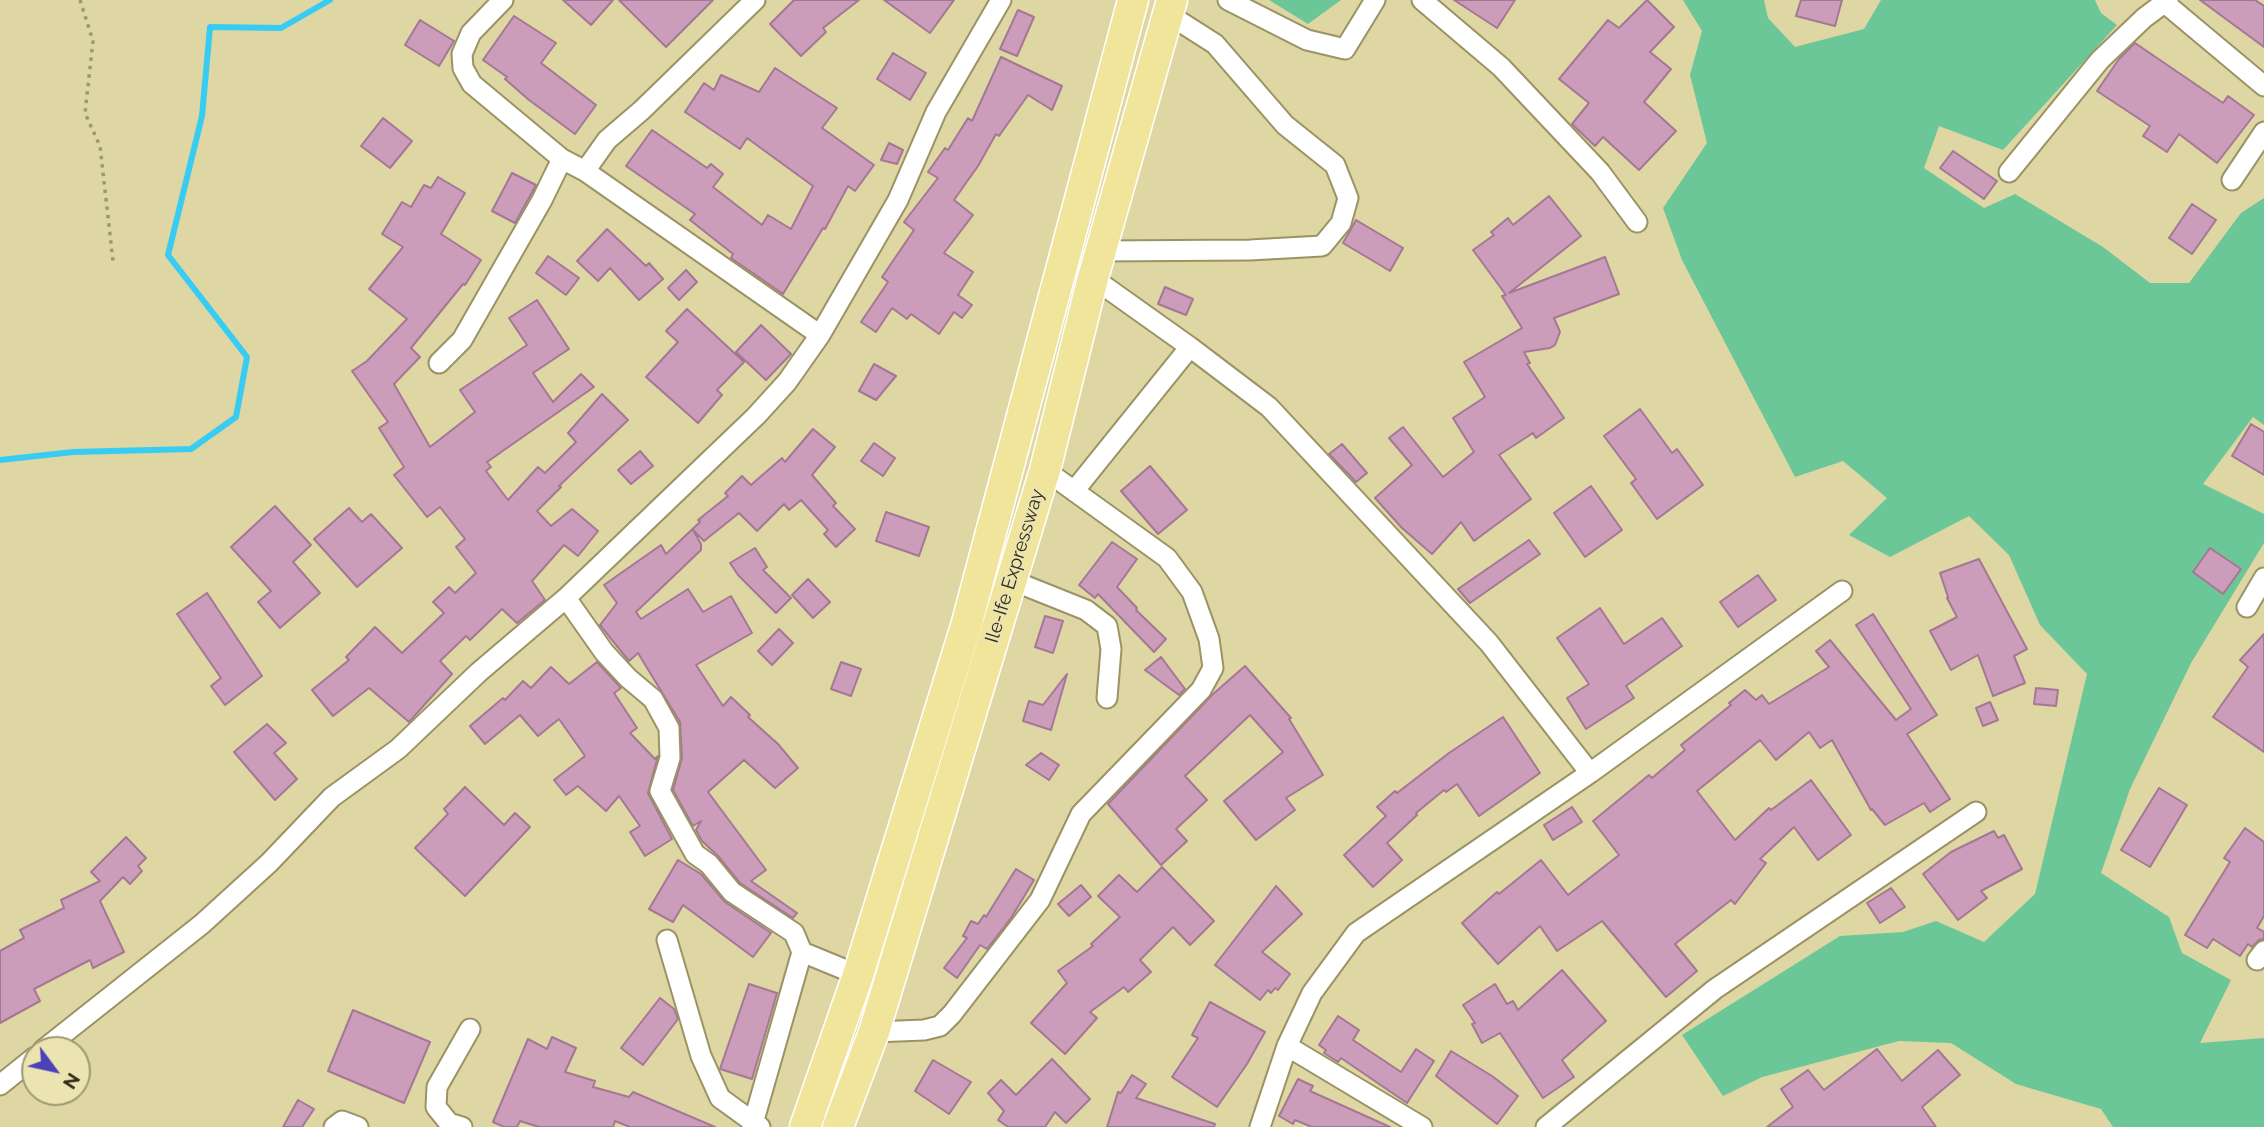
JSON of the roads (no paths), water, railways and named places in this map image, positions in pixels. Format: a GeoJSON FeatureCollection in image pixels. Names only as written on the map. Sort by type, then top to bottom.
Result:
{"type":"FeatureCollection","features":[{"type":"Feature","properties":{"kind":"main road","name":"Ile-Ife Expressway"},"geometry":{"type":"LineString","coordinates":[[805,1127],[858,975],[966,626],[1133,0]]}},
{"type":"Feature","properties":{"kind":"main road","name":"Ile-Ife Expressway"},"geometry":{"type":"LineString","coordinates":[[838,1127],[874,1032],[1045,470],[1097,264],[1170,7]]}},
{"type":"Feature","properties":{"kind":"main road"},"geometry":{"type":"LineString","coordinates":[[1101,116],[1134,133]]}},
{"type":"Feature","properties":{"kind":"street"},"geometry":{"type":"LineString","coordinates":[[503,0],[471,33],[462,54],[463,68],[472,84],[562,159],[585,171],[820,335]]}},
{"type":"Feature","properties":{"kind":"street"},"geometry":{"type":"LineString","coordinates":[[585,171],[607,140],[642,110],[755,0]]}},
{"type":"Feature","properties":{"kind":"street"},"geometry":{"type":"LineString","coordinates":[[61,1036],[202,925],[269,863],[332,797],[398,748],[479,672],[566,598],[756,416],[787,382],[820,335],[898,200],[936,112],[1002,0]]}},
{"type":"Feature","properties":{"kind":"street"},"geometry":{"type":"LineString","coordinates":[[1228,0],[1307,40],[1345,49],[1375,0]]}},
{"type":"Feature","properties":{"kind":"street"},"geometry":{"type":"LineString","coordinates":[[1422,0],[1501,66],[1600,172],[1637,222]]}},
{"type":"Feature","properties":{"kind":"street"},"geometry":{"type":"LineString","coordinates":[[2009,172],[2100,60],[2144,18],[2167,2],[2264,86]]}},
{"type":"Feature","properties":{"kind":"street"},"geometry":{"type":"LineString","coordinates":[[1097,264],[1322,246],[1341,223],[1348,198],[1335,165],[1285,125],[1215,44],[1170,7]]}},
{"type":"Feature","properties":{"kind":"street"},"geometry":{"type":"LineString","coordinates":[[2232,180],[2264,132]]}},
{"type":"Feature","properties":{"kind":"street"},"geometry":{"type":"LineString","coordinates":[[439,363],[462,340],[542,200],[562,159]]}},
{"type":"Feature","properties":{"kind":"street"},"geometry":{"type":"LineString","coordinates":[[1097,264],[1191,347],[1269,407],[1489,643],[1590,773]]}},
{"type":"Feature","properties":{"kind":"street"},"geometry":{"type":"LineString","coordinates":[[1074,491],[1191,347]]}},
{"type":"Feature","properties":{"kind":"street"},"geometry":{"type":"LineString","coordinates":[[874,1032],[924,1030],[940,1026],[952,1014],[1040,900],[1081,814],[1201,690],[1213,667],[1209,639],[1192,592],[1167,558],[1045,470]]}},
{"type":"Feature","properties":{"kind":"street"},"geometry":{"type":"LineString","coordinates":[[2247,607],[2264,578]]}},
{"type":"Feature","properties":{"kind":"street"},"geometry":{"type":"LineString","coordinates":[[1010,580],[1086,610],[1107,626],[1111,649],[1107,698]]}},
{"type":"Feature","properties":{"kind":"street"},"geometry":{"type":"LineString","coordinates":[[1260,1127],[1287,1046],[1312,993],[1356,933],[1590,773],[1842,591]]}},
{"type":"Feature","properties":{"kind":"street"},"geometry":{"type":"LineString","coordinates":[[566,598],[604,652],[628,678],[653,699],[669,728],[670,758],[660,792],[695,854],[709,864],[732,892],[794,933],[802,952],[755,1125],[720,1098],[701,1056],[667,940]]}},
{"type":"Feature","properties":{"kind":"street"},"geometry":{"type":"LineString","coordinates":[[1546,1127],[1716,989],[1976,812]]}},
{"type":"Feature","properties":{"kind":"street"},"geometry":{"type":"LineString","coordinates":[[802,952],[858,975]]}},
{"type":"Feature","properties":{"kind":"street"},"geometry":{"type":"LineString","coordinates":[[462,1127],[449,1123],[436,1107],[437,1087],[470,1029]]}},
{"type":"Feature","properties":{"kind":"street"},"geometry":{"type":"LineString","coordinates":[[1287,1046],[1422,1127]]}},
{"type":"Feature","properties":{"kind":"street"},"geometry":{"type":"LineString","coordinates":[[0,1085],[21,1068]]}},
{"type":"Feature","properties":{"kind":"street"},"geometry":{"type":"LineString","coordinates":[[334,1127],[342,1121],[358,1127]]}},
{"type":"Feature","properties":{"kind":"waterway"},"geometry":{"type":"LineString","coordinates":[[0,460],[73,452],[191,449],[236,417],[247,357],[168,255],[202,116],[210,27],[281,28],[330,0]]}}]}
